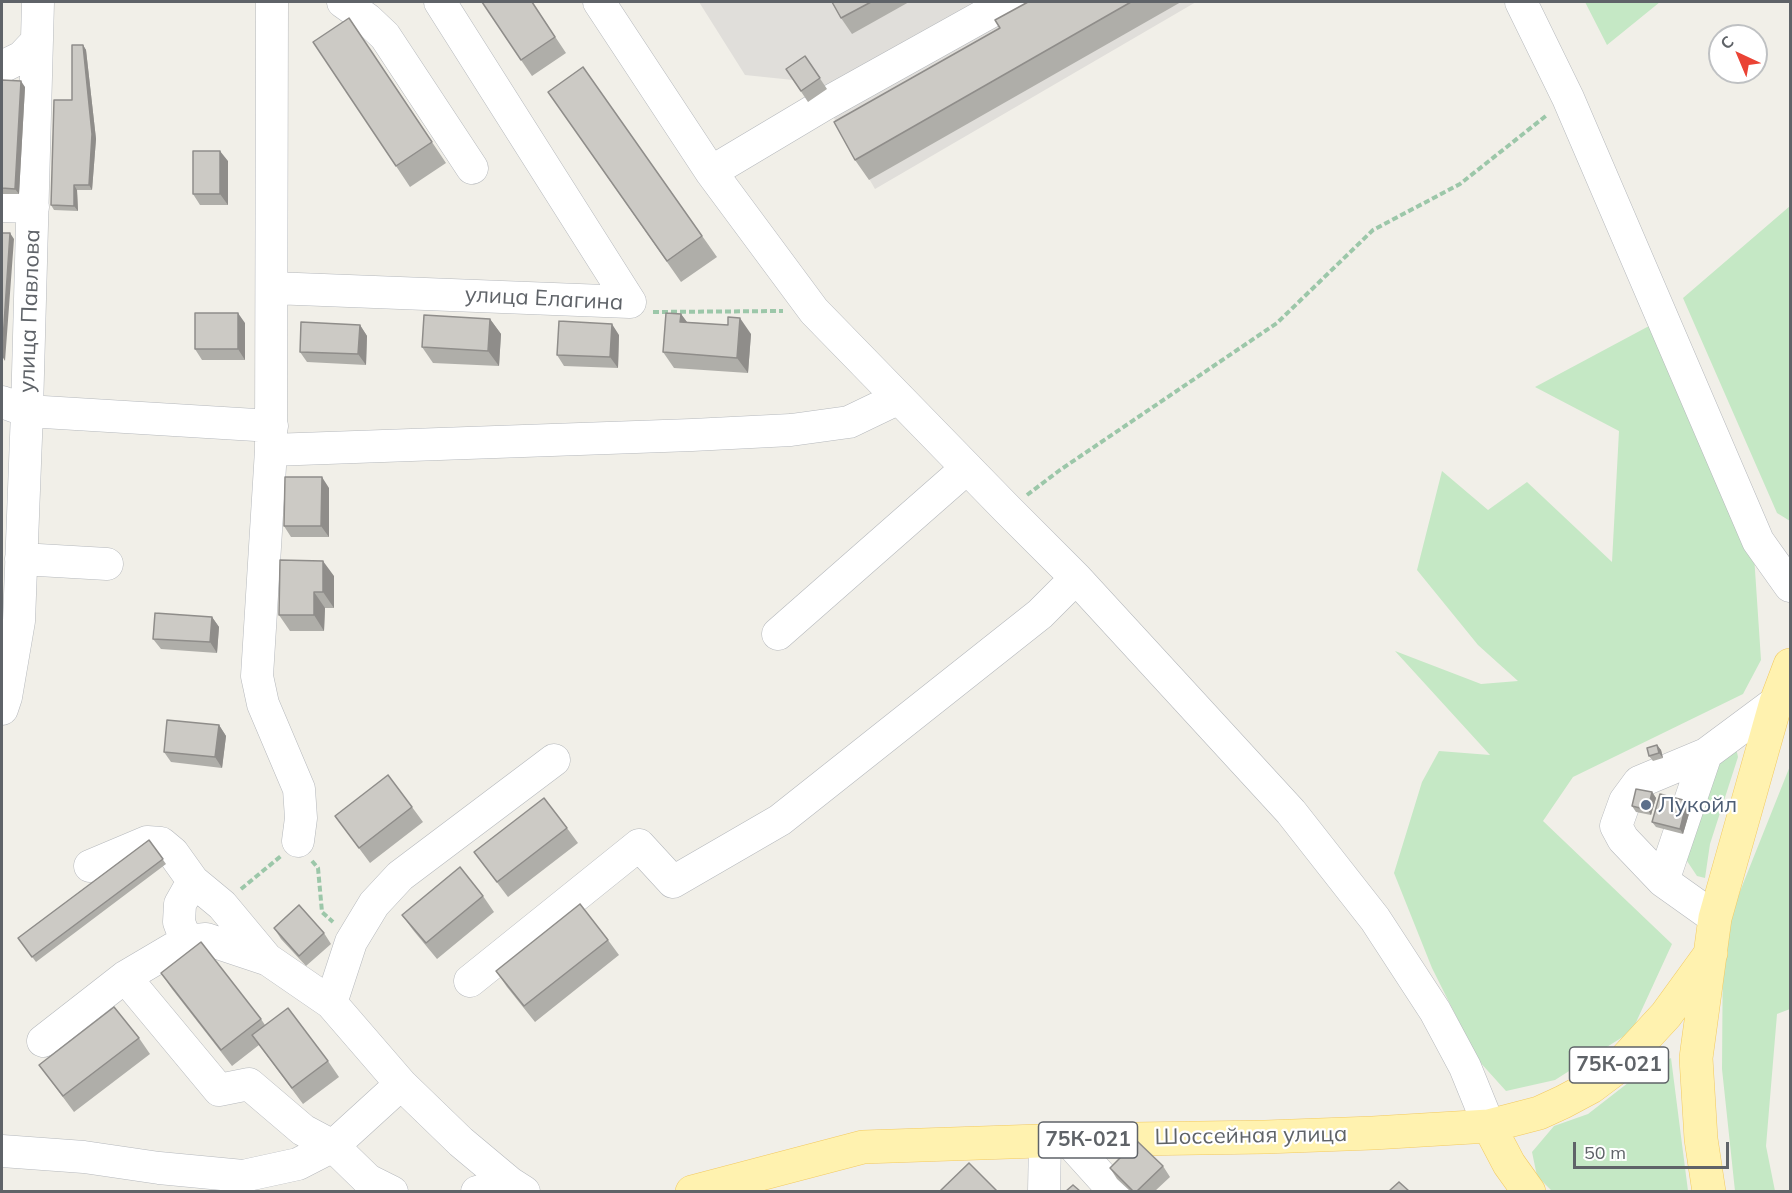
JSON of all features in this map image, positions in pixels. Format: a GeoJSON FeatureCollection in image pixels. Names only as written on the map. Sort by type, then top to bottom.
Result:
{"type":"FeatureCollection","features":[{"type":"Feature","properties":{"kind":"main road"},"geometry":{"type":"LineString","coordinates":[[1709,1191],[1701,1139],[1696,1058],[1715,918],[1776,702],[1791,665]]}},
{"type":"Feature","properties":{"kind":"main road","name":"Шоссейная улица"},"geometry":{"type":"LineString","coordinates":[[692,1191],[863,1147],[1057,1140],[1265,1137],[1489,1126],[1539,1113],[1563,1102],[1591,1087],[1618,1066],[1666,1015],[1711,953]]}},
{"type":"Feature","properties":{"kind":"main road"},"geometry":{"type":"LineString","coordinates":[[1489,1126],[1509,1164],[1529,1191]]}},
{"type":"Feature","properties":{"kind":"street","name":"улица Павлова"},"geometry":{"type":"LineString","coordinates":[[2,710],[6,697],[10,620],[21,559],[13,452],[14,407],[33,207],[38,2]]}},
{"type":"Feature","properties":{"kind":"street"},"geometry":{"type":"LineString","coordinates":[[272,2],[272,438],[257,676],[263,704],[298,789],[301,818],[298,841]]}},
{"type":"Feature","properties":{"kind":"street"},"geometry":{"type":"LineString","coordinates":[[343,2],[367,19],[385,36],[472,168]]}},
{"type":"Feature","properties":{"kind":"street"},"geometry":{"type":"LineString","coordinates":[[440,2],[630,302]]}},
{"type":"Feature","properties":{"kind":"street"},"geometry":{"type":"LineString","coordinates":[[600,2],[711,172],[814,311],[1076,578],[1292,812],[1375,919],[1436,1011],[1465,1067],[1489,1126]]}},
{"type":"Feature","properties":{"kind":"street"},"geometry":{"type":"LineString","coordinates":[[711,172],[825,104],[1008,2]]}},
{"type":"Feature","properties":{"kind":"street"},"geometry":{"type":"LineString","coordinates":[[1521,2],[1568,99],[1758,541],[1791,586]]}},
{"type":"Feature","properties":{"kind":"street"},"geometry":{"type":"LineString","coordinates":[[2,67],[22,57],[38,41]]}},
{"type":"Feature","properties":{"kind":"street"},"geometry":{"type":"LineString","coordinates":[[2,206],[33,207]]}},
{"type":"Feature","properties":{"kind":"street","name":"улица Елагина"},"geometry":{"type":"LineString","coordinates":[[272,288],[630,302]]}},
{"type":"Feature","properties":{"kind":"street"},"geometry":{"type":"LineString","coordinates":[[14,407],[272,438],[692,435],[791,430],[849,422],[899,398]]}},
{"type":"Feature","properties":{"kind":"street"},"geometry":{"type":"LineString","coordinates":[[778,634],[967,468]]}},
{"type":"Feature","properties":{"kind":"street"},"geometry":{"type":"LineString","coordinates":[[21,559],[107,564]]}},
{"type":"Feature","properties":{"kind":"street"},"geometry":{"type":"LineString","coordinates":[[470,981],[639,845],[673,882],[780,820],[1040,614],[1076,578]]}},
{"type":"Feature","properties":{"kind":"street"},"geometry":{"type":"LineString","coordinates":[[1715,918],[1663,881],[1623,839],[1616,826],[1625,801],[1639,782],[1706,754],[1776,702]]}},
{"type":"Feature","properties":{"kind":"street"},"geometry":{"type":"LineString","coordinates":[[1663,881],[1706,754]]}},
{"type":"Feature","properties":{"kind":"street"},"geometry":{"type":"LineString","coordinates":[[331,1003],[351,942],[374,904],[400,876],[554,760]]}},
{"type":"Feature","properties":{"kind":"street"},"geometry":{"type":"LineString","coordinates":[[90,866],[147,842],[161,843],[173,853],[193,881],[222,905],[267,959],[331,1003],[401,1084],[461,1142],[517,1187]]}},
{"type":"Feature","properties":{"kind":"street"},"geometry":{"type":"LineString","coordinates":[[186,941],[179,922],[180,904],[193,881]]}},
{"type":"Feature","properties":{"kind":"street"},"geometry":{"type":"LineString","coordinates":[[43,1041],[125,977],[186,941],[206,939],[267,959]]}},
{"type":"Feature","properties":{"kind":"street"},"geometry":{"type":"LineString","coordinates":[[125,977],[219,1090],[249,1084],[303,1130],[333,1146],[368,1180],[392,1191]]}},
{"type":"Feature","properties":{"kind":"street"},"geometry":{"type":"LineString","coordinates":[[2,1151],[84,1157],[159,1168],[243,1176],[298,1164],[333,1146],[401,1084]]}},
{"type":"Feature","properties":{"kind":"street"},"geometry":{"type":"LineString","coordinates":[[1044,1191],[1057,1140],[1115,1191]]}},
{"type":"Feature","properties":{"kind":"street"},"geometry":{"type":"LineString","coordinates":[[477,1191],[517,1187]]}},
{"type":"Feature","properties":{"kind":"path"},"geometry":{"type":"LineString","coordinates":[[1007,509],[1060,470],[1277,323],[1373,230],[1460,184],[1568,99]]}},
{"type":"Feature","properties":{"kind":"path","name":"улица Елагина"},"geometry":{"type":"LineString","coordinates":[[630,302],[653,312],[814,311]]}},
{"type":"Feature","properties":{"kind":"path"},"geometry":{"type":"LineString","coordinates":[[222,905],[298,841],[318,868],[322,912],[351,942]]}},
{"type":"Feature","properties":{"kind":"shaded area"},"geometry":{"type":"Polygon","coordinates":[[[699,2],[1196,2],[875,189],[820,94],[793,80],[745,75],[699,2]]]}},
{"type":"Feature","properties":{"kind":"green space"},"geometry":{"type":"Polygon","coordinates":[[[1585,2],[1660,2],[1607,45],[1585,2]]]}},
{"type":"Feature","properties":{"kind":"green space"},"geometry":{"type":"Polygon","coordinates":[[[1790,206],[1790,521],[1777,513],[1683,298],[1790,206]]]}},
{"type":"Feature","properties":{"kind":"green space"},"geometry":{"type":"Polygon","coordinates":[[[1649,326],[1754,555],[1761,660],[1743,694],[1573,777],[1543,821],[1672,944],[1632,1031],[1555,1080],[1506,1091],[1478,1060],[1432,968],[1394,873],[1422,782],[1439,751],[1490,755],[1395,651],[1481,684],[1518,681],[1478,645],[1417,570],[1442,471],[1488,510],[1527,482],[1612,562],[1619,431],[1535,387],[1649,326]]]}},
{"type":"Feature","properties":{"kind":"green space"},"geometry":{"type":"Polygon","coordinates":[[[1736,748],[1738,757],[1710,844],[1705,878],[1697,876],[1687,861],[1685,852],[1720,751],[1736,748]]]}},
{"type":"Feature","properties":{"kind":"green space"},"geometry":{"type":"Polygon","coordinates":[[[1790,766],[1790,1009],[1777,1014],[1766,1146],[1775,1191],[1735,1191],[1722,1069],[1723,934],[1790,766]]]}},
{"type":"Feature","properties":{"kind":"green space"},"geometry":{"type":"Polygon","coordinates":[[[1671,1058],[1688,1191],[1552,1191],[1537,1176],[1532,1152],[1554,1126],[1588,1114],[1642,1072],[1671,1058]]]}},
{"type":"Feature","properties":{"kind":"building"},"geometry":{"type":"Polygon","coordinates":[[[482,2],[532,2],[555,37],[521,60],[482,2]]]}},
{"type":"Feature","properties":{"kind":"building"},"geometry":{"type":"Polygon","coordinates":[[[832,2],[871,2],[841,18],[832,2]]]}},
{"type":"Feature","properties":{"kind":"building"},"geometry":{"type":"Polygon","coordinates":[[[1028,2],[1131,2],[855,160],[834,122],[1000,28],[995,20],[1028,2]]]}},
{"type":"Feature","properties":{"kind":"building"},"geometry":{"type":"Polygon","coordinates":[[[349,18],[432,142],[396,166],[313,42],[349,18]]]}},
{"type":"Feature","properties":{"kind":"building"},"geometry":{"type":"Polygon","coordinates":[[[72,45],[83,45],[92,134],[89,185],[74,185],[74,206],[51,205],[54,100],[72,100],[72,45]]]}},
{"type":"Feature","properties":{"kind":"building"},"geometry":{"type":"Polygon","coordinates":[[[805,56],[820,78],[801,91],[786,69],[805,56]]]}},
{"type":"Feature","properties":{"kind":"building"},"geometry":{"type":"Polygon","coordinates":[[[583,67],[702,236],[667,261],[548,92],[583,67]]]}},
{"type":"Feature","properties":{"kind":"building"},"geometry":{"type":"Polygon","coordinates":[[[2,80],[21,81],[15,189],[2,188],[2,80]]]}},
{"type":"Feature","properties":{"kind":"building"},"geometry":{"type":"Polygon","coordinates":[[[193,151],[220,151],[220,194],[193,194],[193,151]]]}},
{"type":"Feature","properties":{"kind":"building"},"geometry":{"type":"Polygon","coordinates":[[[2,233],[10,233],[2,355],[2,233]]]}},
{"type":"Feature","properties":{"kind":"building"},"geometry":{"type":"Polygon","coordinates":[[[195,313],[238,313],[238,349],[195,349],[195,313]]]}},
{"type":"Feature","properties":{"kind":"building"},"geometry":{"type":"Polygon","coordinates":[[[666,313],[681,314],[680,322],[728,325],[728,317],[740,318],[737,358],[663,352],[666,313]]]}},
{"type":"Feature","properties":{"kind":"building"},"geometry":{"type":"Polygon","coordinates":[[[424,315],[490,319],[488,351],[422,347],[424,315]]]}},
{"type":"Feature","properties":{"kind":"building"},"geometry":{"type":"Polygon","coordinates":[[[559,321],[612,324],[610,357],[557,355],[559,321]]]}},
{"type":"Feature","properties":{"kind":"building"},"geometry":{"type":"Polygon","coordinates":[[[301,322],[360,325],[358,354],[300,352],[301,322]]]}},
{"type":"Feature","properties":{"kind":"building"},"geometry":{"type":"Polygon","coordinates":[[[285,477],[322,477],[321,526],[284,526],[285,477]]]}},
{"type":"Feature","properties":{"kind":"building"},"geometry":{"type":"Polygon","coordinates":[[[280,560],[323,561],[323,592],[314,592],[314,615],[279,615],[280,560]]]}},
{"type":"Feature","properties":{"kind":"building"},"geometry":{"type":"Polygon","coordinates":[[[155,613],[212,617],[210,642],[153,639],[155,613]]]}},
{"type":"Feature","properties":{"kind":"building"},"geometry":{"type":"Polygon","coordinates":[[[167,720],[219,725],[215,757],[164,752],[167,720]]]}},
{"type":"Feature","properties":{"kind":"building"},"geometry":{"type":"Polygon","coordinates":[[[1657,745],[1659,753],[1649,756],[1647,748],[1657,745]]]}},
{"type":"Feature","properties":{"kind":"building"},"geometry":{"type":"Polygon","coordinates":[[[388,775],[412,807],[359,848],[335,816],[388,775]]]}},
{"type":"Feature","properties":{"kind":"building"},"geometry":{"type":"Polygon","coordinates":[[[1636,789],[1652,792],[1648,810],[1632,806],[1636,789]]]}},
{"type":"Feature","properties":{"kind":"building"},"geometry":{"type":"Polygon","coordinates":[[[1660,794],[1687,801],[1680,829],[1652,822],[1660,794]]]}},
{"type":"Feature","properties":{"kind":"building"},"geometry":{"type":"Polygon","coordinates":[[[544,798],[567,828],[497,882],[474,852],[544,798]]]}},
{"type":"Feature","properties":{"kind":"building"},"geometry":{"type":"Polygon","coordinates":[[[149,840],[163,859],[32,957],[18,938],[149,840]]]}},
{"type":"Feature","properties":{"kind":"building"},"geometry":{"type":"Polygon","coordinates":[[[460,867],[483,896],[426,943],[402,915],[460,867]]]}},
{"type":"Feature","properties":{"kind":"building"},"geometry":{"type":"Polygon","coordinates":[[[580,904],[608,940],[524,1006],[496,971],[580,904]]]}},
{"type":"Feature","properties":{"kind":"building"},"geometry":{"type":"Polygon","coordinates":[[[299,905],[324,933],[299,956],[274,928],[299,905]]]}},
{"type":"Feature","properties":{"kind":"building"},"geometry":{"type":"Polygon","coordinates":[[[201,942],[261,1019],[221,1050],[161,973],[201,942]]]}},
{"type":"Feature","properties":{"kind":"building"},"geometry":{"type":"Polygon","coordinates":[[[114,1007],[139,1038],[63,1096],[39,1065],[114,1007]]]}},
{"type":"Feature","properties":{"kind":"building"},"geometry":{"type":"Polygon","coordinates":[[[288,1008],[328,1061],[292,1088],[252,1035],[288,1008]]]}},
{"type":"Feature","properties":{"kind":"building"},"geometry":{"type":"Polygon","coordinates":[[[1137,1141],[1163,1166],[1137,1191],[1133,1191],[1110,1168],[1137,1141]]]}},
{"type":"Feature","properties":{"kind":"building"},"geometry":{"type":"Polygon","coordinates":[[[969,1163],[997,1191],[940,1191],[969,1163]]]}},
{"type":"Feature","properties":{"kind":"building"},"geometry":{"type":"Polygon","coordinates":[[[1399,1182],[1409,1191],[1389,1191],[1399,1182]]]}},
{"type":"Feature","properties":{"kind":"building"},"geometry":{"type":"Polygon","coordinates":[[[1073,1185],[1080,1191],[1066,1191],[1073,1185]]]}},
{"type":"Feature","properties":{"kind":"place","name":"Лукойл"},"geometry":{"type":"Point","coordinates":[1646,805]}}]}
